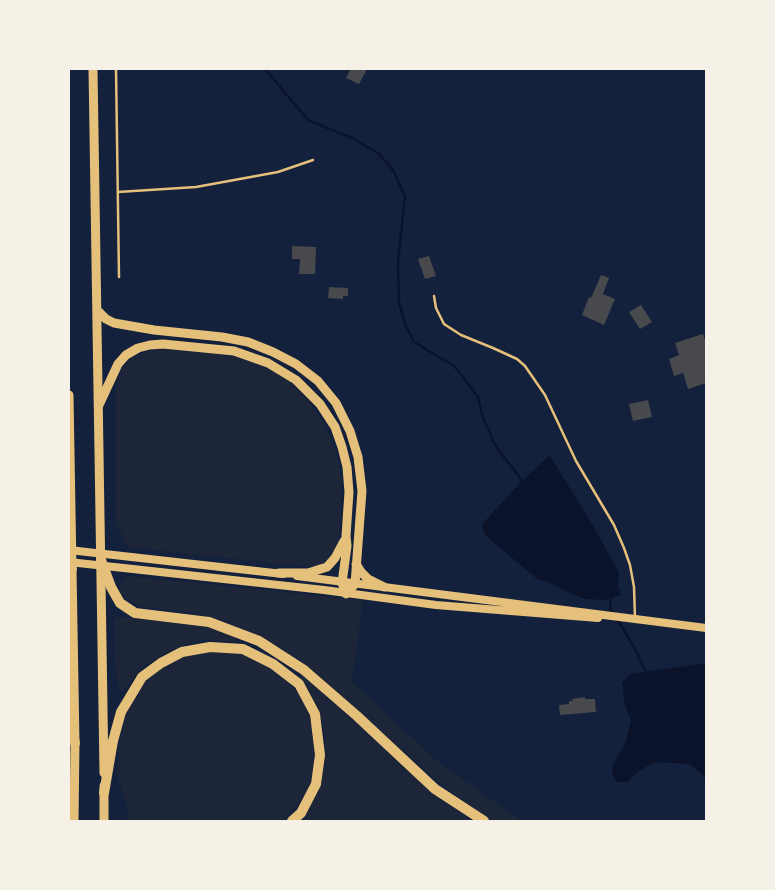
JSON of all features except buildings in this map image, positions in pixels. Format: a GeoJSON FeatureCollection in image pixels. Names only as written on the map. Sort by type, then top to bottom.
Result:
{"type":"FeatureCollection","features":[{"type":"Feature","properties":{"kind":"highway"},"geometry":{"type":"LineString","coordinates":[[93,69],[104,821]]}},
{"type":"Feature","properties":{"kind":"highway"},"geometry":{"type":"LineString","coordinates":[[97,310],[106,319],[114,323],[248,342],[296,364],[318,381],[336,403],[350,431],[358,457],[362,491],[355,584],[346,594],[342,583],[347,546],[349,492],[347,467],[342,447],[335,427],[320,404],[296,380],[281,370],[254,357],[234,351],[150,345],[138,348],[126,355],[118,364],[99,405]]}},
{"type":"Feature","properties":{"kind":"highway"},"geometry":{"type":"LineString","coordinates":[[69,397],[74,821]]}},
{"type":"Feature","properties":{"kind":"highway"},"geometry":{"type":"LineString","coordinates":[[279,574],[308,573],[327,567],[335,558],[346,536]]}},
{"type":"Feature","properties":{"kind":"highway"},"geometry":{"type":"LineString","coordinates":[[101,560],[111,587],[120,603],[135,613],[209,622],[259,640],[304,670],[357,716],[435,789],[484,821]]}},
{"type":"Feature","properties":{"kind":"highway"},"geometry":{"type":"LineString","coordinates":[[356,563],[368,579],[384,588]]}},
{"type":"Feature","properties":{"kind":"highway"},"geometry":{"type":"LineString","coordinates":[[104,793],[121,712],[142,678],[161,663],[182,652],[210,647],[243,649],[273,664],[299,684],[315,714],[320,755],[316,784],[301,813],[292,821]]}},
{"type":"Feature","properties":{"kind":"highway"},"geometry":{"type":"LineString","coordinates":[[69,722],[74,742]]}},
{"type":"Feature","properties":{"kind":"main road"},"geometry":{"type":"LineString","coordinates":[[69,550],[141,557],[706,628]]}},
{"type":"Feature","properties":{"kind":"main road"},"geometry":{"type":"LineString","coordinates":[[70,569],[142,569],[446,606],[635,620]]}},
{"type":"Feature","properties":{"kind":"lane"},"geometry":{"type":"LineString","coordinates":[[116,69],[119,277]]}},
{"type":"Feature","properties":{"kind":"lane"},"geometry":{"type":"LineString","coordinates":[[118,192],[196,187],[278,172],[313,160]]}},
{"type":"Feature","properties":{"kind":"lane"},"geometry":{"type":"LineString","coordinates":[[434,296],[436,308],[444,324],[461,335],[517,359],[525,366],[544,395],[565,438],[614,525],[624,548],[630,565],[634,587],[635,620]]}},
{"type":"Feature","properties":{"kind":"shaded area"},"geometry":{"type":"Polygon","coordinates":[[[165,349],[232,356],[261,365],[286,379],[308,400],[324,424],[336,450],[341,477],[341,517],[338,541],[330,557],[319,566],[301,566],[128,547],[116,522],[116,384],[122,368],[132,358],[148,351],[165,349]]]}},
{"type":"Feature","properties":{"kind":"shaded area"},"geometry":{"type":"Polygon","coordinates":[[[549,456],[589,519],[619,572],[618,585],[621,595],[604,600],[586,599],[537,579],[485,535],[482,528],[484,522],[522,481],[549,456]]]}},
{"type":"Feature","properties":{"kind":"shaded area"},"geometry":{"type":"Polygon","coordinates":[[[128,576],[363,600],[352,682],[438,762],[522,821],[493,821],[489,819],[437,781],[300,660],[258,635],[222,620],[191,613],[138,606],[125,599],[120,591],[120,586],[128,576]]]}},
{"type":"Feature","properties":{"kind":"shaded area"},"geometry":{"type":"Polygon","coordinates":[[[114,618],[185,623],[210,628],[236,637],[234,642],[204,640],[183,645],[162,655],[144,666],[123,691],[119,690],[115,661],[114,618]]]}},
{"type":"Feature","properties":{"kind":"shaded area"},"geometry":{"type":"Polygon","coordinates":[[[210,651],[240,653],[259,660],[278,673],[295,689],[308,711],[314,736],[314,766],[307,791],[294,810],[282,821],[130,821],[117,768],[119,743],[131,700],[145,682],[163,666],[183,656],[210,651]]]}},
{"type":"Feature","properties":{"kind":"shaded area"},"geometry":{"type":"Polygon","coordinates":[[[706,664],[706,781],[703,775],[689,764],[656,762],[640,770],[627,782],[616,782],[612,771],[613,765],[625,744],[631,721],[625,705],[622,683],[630,674],[706,664]]]}},
{"type":"Feature","properties":{"kind":"shaded area"},"geometry":{"type":"Polygon","coordinates":[[[302,674],[430,791],[472,821],[299,821],[316,795],[324,768],[325,734],[318,708],[308,689],[299,678],[302,674]]]}},
{"type":"Feature","properties":{"kind":"waterway"},"geometry":{"type":"LineString","coordinates":[[265,69],[308,120],[352,138],[378,153],[393,170],[405,196],[398,262],[399,302],[405,324],[414,342],[454,366],[478,397],[482,415],[495,445],[523,482]]}},
{"type":"Feature","properties":{"kind":"waterway"},"geometry":{"type":"LineString","coordinates":[[609,596],[611,599],[610,608],[614,614]]}},
{"type":"Feature","properties":{"kind":"waterway"},"geometry":{"type":"LineString","coordinates":[[617,619],[635,649],[646,673]]}}]}
